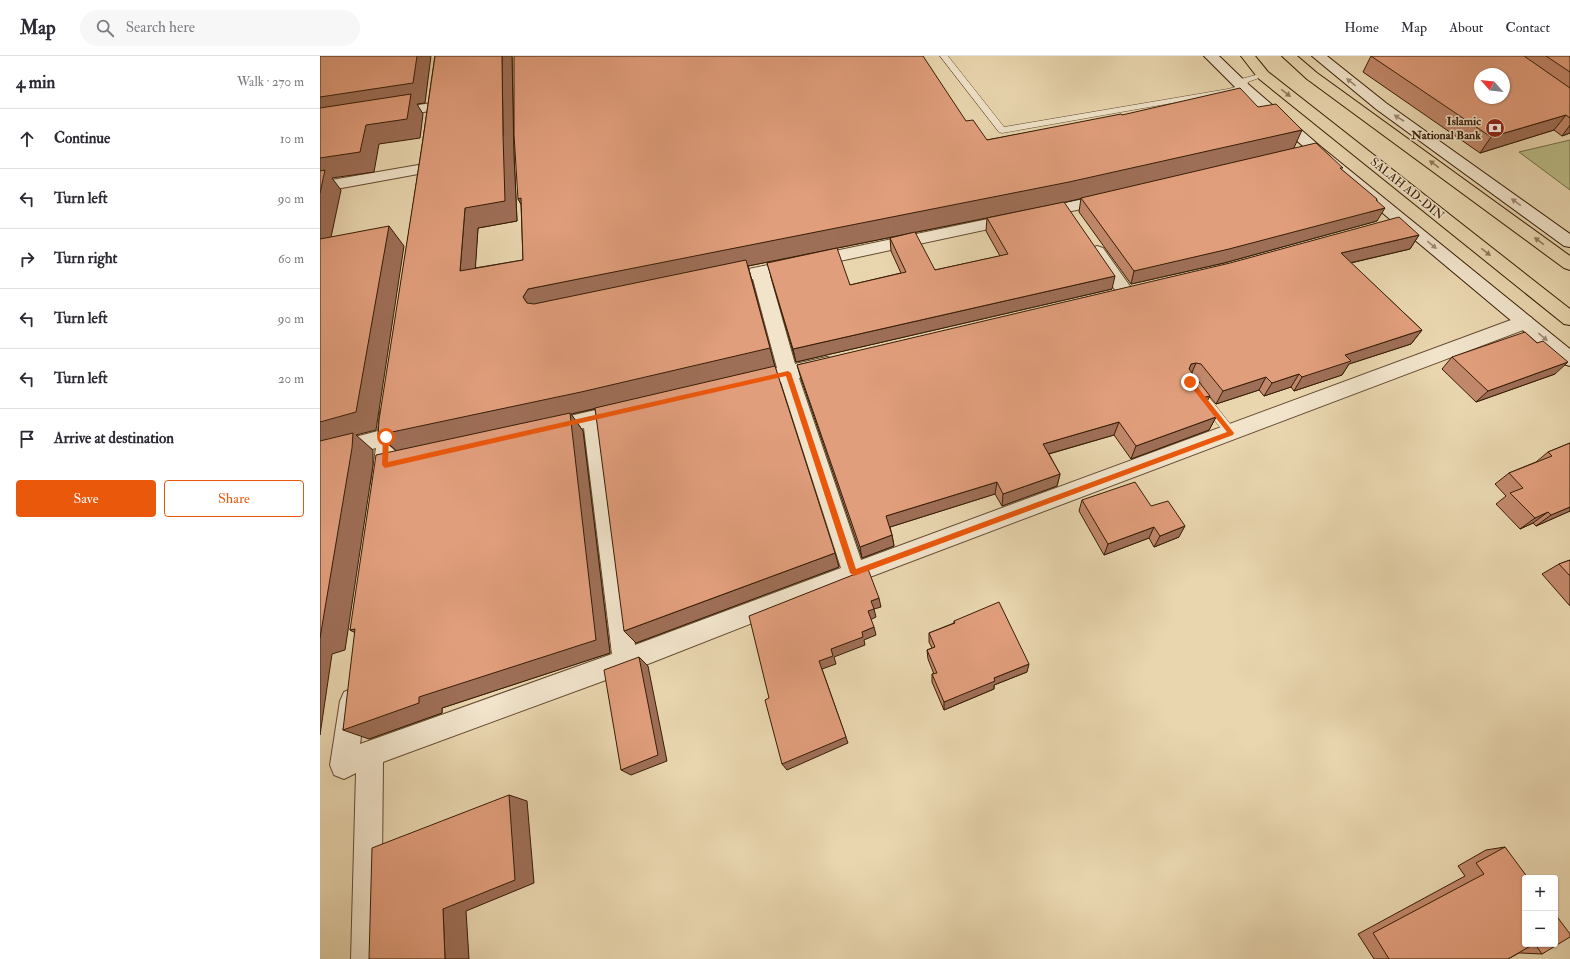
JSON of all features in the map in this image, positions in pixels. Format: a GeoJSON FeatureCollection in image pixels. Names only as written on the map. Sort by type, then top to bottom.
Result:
{"type":"FeatureCollection","features":[{"type":"Feature","properties":{"kind":"highway","name":"SALAH AD-DIN"},"geometry":{"type":"LineString","coordinates":[[1248,56],[1263,75],[1570,319]]}},
{"type":"Feature","properties":{"kind":"highway"},"geometry":{"type":"LineString","coordinates":[[1289,56],[1312,76],[1570,264]]}},
{"type":"Feature","properties":{"kind":"highway"},"geometry":{"type":"LineString","coordinates":[[1381,106],[1382,126]]}},
{"type":"Feature","properties":{"kind":"street"},"geometry":{"type":"LineString","coordinates":[[1211,56],[1308,152],[1403,221],[1570,359]]}},
{"type":"Feature","properties":{"kind":"street"},"geometry":{"type":"LineString","coordinates":[[1319,56],[1381,106],[1570,242]]}},
{"type":"Feature","properties":{"kind":"street"},"geometry":{"type":"LineString","coordinates":[[380,115],[431,115],[435,86]]}},
{"type":"Feature","properties":{"kind":"street"},"geometry":{"type":"LineString","coordinates":[[320,187],[425,162],[422,191]]}},
{"type":"Feature","properties":{"kind":"street"},"geometry":{"type":"LineString","coordinates":[[706,283],[1071,215],[1127,194]]}},
{"type":"Feature","properties":{"kind":"street"},"geometry":{"type":"LineString","coordinates":[[1381,227],[1403,221]]}},
{"type":"Feature","properties":{"kind":"street"},"geometry":{"type":"LineString","coordinates":[[1089,241],[1126,293]]}},
{"type":"Feature","properties":{"kind":"street"},"geometry":{"type":"LineString","coordinates":[[760,272],[788,373],[854,573]]}},
{"type":"Feature","properties":{"kind":"street"},"geometry":{"type":"LineString","coordinates":[[355,686],[344,765],[370,753],[625,661],[854,573],[1525,322]]}},
{"type":"Feature","properties":{"kind":"street"},"geometry":{"type":"LineString","coordinates":[[728,387],[842,360]]}},
{"type":"Feature","properties":{"kind":"street"},"geometry":{"type":"LineString","coordinates":[[380,504],[392,463],[386,437],[393,392]]}},
{"type":"Feature","properties":{"kind":"street"},"geometry":{"type":"LineString","coordinates":[[531,432],[645,406]]}},
{"type":"Feature","properties":{"kind":"street"},"geometry":{"type":"LineString","coordinates":[[593,419],[625,661]]}},
{"type":"Feature","properties":{"kind":"street"},"geometry":{"type":"LineString","coordinates":[[320,454],[386,437]]}},
{"type":"Feature","properties":{"kind":"street"},"geometry":{"type":"LineString","coordinates":[[366,959],[370,753]]}},
{"type":"Feature","properties":{"kind":"lane"},"geometry":{"type":"LineString","coordinates":[[944,56],[1002,130],[1229,91],[1243,87],[1244,81],[1263,75]]}},
{"type":"Feature","properties":{"kind":"lane"},"geometry":{"type":"LineString","coordinates":[[1190,382],[1231,433]]}},
{"type":"Feature","properties":{"kind":"green space"},"geometry":{"type":"Polygon","coordinates":[[[1570,140],[1570,190],[1519,152],[1570,140]]]}},
{"type":"Feature","properties":{"kind":"building"},"geometry":{"type":"Polygon","coordinates":[[[320,56],[417,56],[413,83],[320,97],[320,56]]]}},
{"type":"Feature","properties":{"kind":"building"},"geometry":{"type":"Polygon","coordinates":[[[435,56],[502,56],[505,201],[465,208],[460,271],[523,260],[521,198],[518,199],[514,135],[514,56],[923,56],[966,121],[973,120],[987,140],[1122,115],[1240,88],[1258,107],[1276,104],[1302,130],[1069,182],[528,289],[523,297],[527,303],[534,304],[746,260],[770,348],[581,392],[378,435],[379,420],[435,56]]]}},
{"type":"Feature","properties":{"kind":"building"},"geometry":{"type":"Polygon","coordinates":[[[1371,56],[1524,56],[1570,88],[1570,118],[1566,115],[1491,137],[1371,56]]]}},
{"type":"Feature","properties":{"kind":"building"},"geometry":{"type":"Polygon","coordinates":[[[1546,56],[1570,56],[1570,72],[1546,56]]]}},
{"type":"Feature","properties":{"kind":"building"},"geometry":{"type":"Polygon","coordinates":[[[411,94],[407,119],[366,125],[360,152],[320,158],[320,108],[411,94]]]}},
{"type":"Feature","properties":{"kind":"building"},"geometry":{"type":"Polygon","coordinates":[[[1316,143],[1343,168],[1340,168],[1377,199],[1376,200],[1385,208],[1229,249],[1134,271],[1081,198],[1316,143]]]}},
{"type":"Feature","properties":{"kind":"building"},"geometry":{"type":"Polygon","coordinates":[[[325,170],[320,193],[320,171],[325,170]]]}},
{"type":"Feature","properties":{"kind":"building"},"geometry":{"type":"Polygon","coordinates":[[[1064,202],[1115,276],[793,349],[767,263],[837,248],[850,285],[906,272],[890,238],[915,232],[935,270],[1008,254],[987,218],[1064,202]]]}},
{"type":"Feature","properties":{"kind":"building"},"geometry":{"type":"Polygon","coordinates":[[[1399,217],[1419,235],[1341,253],[1422,330],[1345,355],[1351,361],[1302,377],[1299,374],[1272,383],[1266,377],[1223,391],[1201,364],[1191,364],[1189,369],[1210,396],[1201,398],[1216,417],[1136,446],[1119,422],[1043,444],[1060,474],[1003,494],[997,482],[886,516],[892,535],[860,547],[797,365],[1230,263],[1399,217]]]}},
{"type":"Feature","properties":{"kind":"building"},"geometry":{"type":"Polygon","coordinates":[[[389,226],[356,412],[320,422],[320,239],[389,226]]]}},
{"type":"Feature","properties":{"kind":"building"},"geometry":{"type":"Polygon","coordinates":[[[1525,332],[1537,343],[1543,341],[1568,362],[1488,391],[1452,357],[1525,332]]]}},
{"type":"Feature","properties":{"kind":"building"},"geometry":{"type":"Polygon","coordinates":[[[775,366],[835,553],[624,631],[595,408],[775,366]]]}},
{"type":"Feature","properties":{"kind":"building"},"geometry":{"type":"Polygon","coordinates":[[[570,413],[596,640],[419,697],[419,703],[343,730],[355,629],[350,630],[376,455],[570,413]]]}},
{"type":"Feature","properties":{"kind":"building"},"geometry":{"type":"Polygon","coordinates":[[[353,433],[352,448],[320,638],[320,441],[353,433]]]}},
{"type":"Feature","properties":{"kind":"building"},"geometry":{"type":"Polygon","coordinates":[[[1570,443],[1570,507],[1551,515],[1548,512],[1535,518],[1510,493],[1523,488],[1509,473],[1552,456],[1548,452],[1570,443]]]}},
{"type":"Feature","properties":{"kind":"building"},"geometry":{"type":"Polygon","coordinates":[[[1135,482],[1151,506],[1168,501],[1185,526],[1160,536],[1154,527],[1108,544],[1082,500],[1135,482]]]}},
{"type":"Feature","properties":{"kind":"building"},"geometry":{"type":"Polygon","coordinates":[[[1570,560],[1570,576],[1559,564],[1570,560]]]}},
{"type":"Feature","properties":{"kind":"building"},"geometry":{"type":"Polygon","coordinates":[[[868,569],[879,598],[871,601],[874,609],[868,611],[874,627],[862,632],[863,637],[831,649],[833,656],[819,661],[846,737],[782,764],[765,700],[769,698],[749,616],[868,569]]]}},
{"type":"Feature","properties":{"kind":"building"},"geometry":{"type":"Polygon","coordinates":[[[999,602],[1029,664],[994,678],[995,681],[944,702],[932,674],[937,673],[927,650],[935,647],[929,633],[955,623],[954,621],[999,602]]]}},
{"type":"Feature","properties":{"kind":"building"},"geometry":{"type":"Polygon","coordinates":[[[639,657],[658,755],[621,770],[604,670],[639,657]]]}},
{"type":"Feature","properties":{"kind":"building"},"geometry":{"type":"Polygon","coordinates":[[[509,795],[515,880],[443,909],[445,959],[369,959],[372,848],[509,795]]]}},
{"type":"Feature","properties":{"kind":"building"},"geometry":{"type":"Polygon","coordinates":[[[1505,847],[1526,875],[1522,875],[1522,947],[1529,947],[1508,959],[1389,959],[1373,933],[1484,874],[1476,863],[1505,847]]]}},
{"type":"Feature","properties":{"kind":"building"},"geometry":{"type":"Polygon","coordinates":[[[1558,918],[1570,934],[1570,937],[1558,944],[1558,918]]]}},
{"type":"Feature","properties":{"kind":"building"},"geometry":{"type":"Polygon","coordinates":[[[1537,947],[1554,947],[1542,954],[1537,947]]]}},
{"type":"Feature","properties":{"kind":"place","name":"Islamic National Bank"},"geometry":{"type":"Point","coordinates":[1495,128]}},
{"type":"Feature","properties":{"kind":"route"},"geometry":{"type":"LineString","coordinates":[[386,437],[385,465],[593,419],[788,373],[854,573],[1231,433],[1190,382]]}}]}
